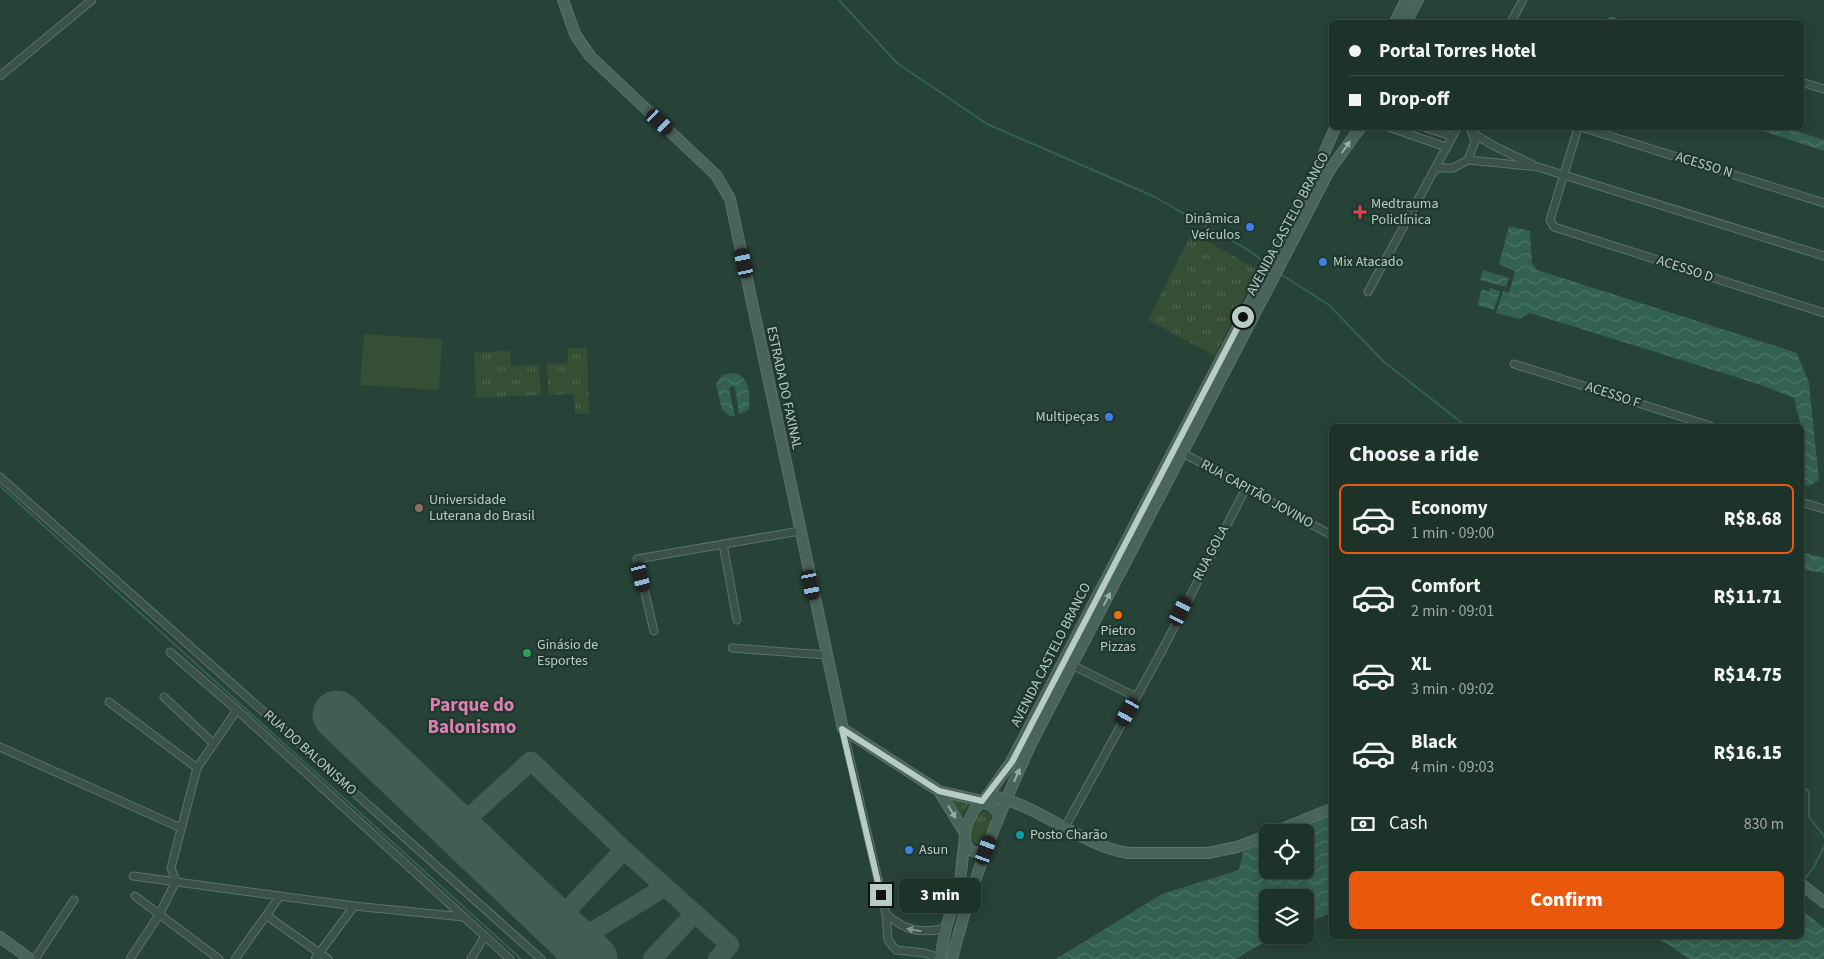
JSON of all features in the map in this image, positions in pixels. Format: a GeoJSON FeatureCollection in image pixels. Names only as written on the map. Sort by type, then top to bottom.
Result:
{"type":"FeatureCollection","features":[{"type":"Feature","properties":{"kind":"main road","name":"ESTRADA DO FAXINAL"},"geometry":{"type":"LineString","coordinates":[[563,0],[574,34],[590,56],[716,175],[730,199],[842,729]]}},
{"type":"Feature","properties":{"kind":"main road"},"geometry":{"type":"LineString","coordinates":[[1396,20],[1406,0]]}},
{"type":"Feature","properties":{"kind":"main road"},"geometry":{"type":"LineString","coordinates":[[1407,20],[1418,0]]}},
{"type":"Feature","properties":{"kind":"main road","name":"AVENIDA CASTELO BRANCO"},"geometry":{"type":"LineString","coordinates":[[940,958],[946,928],[960,882],[965,836],[969,819],[1012,762],[1267,271],[1315,174],[1334,130]]}},
{"type":"Feature","properties":{"kind":"main road","name":"AVENIDA CASTELO BRANCO"},"geometry":{"type":"LineString","coordinates":[[952,959],[960,927],[986,850],[999,815],[1034,738],[1329,171],[1359,130]]}},
{"type":"Feature","properties":{"kind":"main road"},"geometry":{"type":"LineString","coordinates":[[842,729],[939,791],[985,798],[1007,798],[1031,808],[1064,828],[1115,851],[1139,854],[1208,853],[1237,847],[1259,838]]}},
{"type":"Feature","properties":{"kind":"main road"},"geometry":{"type":"LineString","coordinates":[[939,791],[965,836],[967,847],[972,851],[980,853],[986,850]]}},
{"type":"Feature","properties":{"kind":"main road"},"geometry":{"type":"LineString","coordinates":[[985,798],[999,815]]}},
{"type":"Feature","properties":{"kind":"main road"},"geometry":{"type":"LineString","coordinates":[[1295,824],[1329,811]]}},
{"type":"Feature","properties":{"kind":"main road"},"geometry":{"type":"LineString","coordinates":[[1804,886],[1824,902]]}},
{"type":"Feature","properties":{"kind":"main road"},"geometry":{"type":"LineString","coordinates":[[0,937],[30,959]]}},
{"type":"Feature","properties":{"kind":"street"},"geometry":{"type":"LineString","coordinates":[[0,76],[92,0]]}},
{"type":"Feature","properties":{"kind":"street"},"geometry":{"type":"LineString","coordinates":[[1512,20],[1523,0]]}},
{"type":"Feature","properties":{"kind":"street"},"geometry":{"type":"LineString","coordinates":[[1804,83],[1824,89]]}},
{"type":"Feature","properties":{"kind":"street"},"geometry":{"type":"LineString","coordinates":[[1399,130],[1446,147]]}},
{"type":"Feature","properties":{"kind":"street"},"geometry":{"type":"LineString","coordinates":[[1432,130],[1452,136]]}},
{"type":"Feature","properties":{"kind":"street"},"geometry":{"type":"LineString","coordinates":[[1368,292],[1456,130]]}},
{"type":"Feature","properties":{"kind":"street"},"geometry":{"type":"LineString","coordinates":[[1563,174],[1577,130]]}},
{"type":"Feature","properties":{"kind":"street","name":"ACESSO N"},"geometry":{"type":"LineString","coordinates":[[1590,130],[1824,203]]}},
{"type":"Feature","properties":{"kind":"street"},"geometry":{"type":"LineString","coordinates":[[1472,131],[1494,146],[1538,167],[1824,256]]}},
{"type":"Feature","properties":{"kind":"street"},"geometry":{"type":"LineString","coordinates":[[1436,168],[1453,168],[1468,160],[1473,152],[1472,131]]}},
{"type":"Feature","properties":{"kind":"street"},"geometry":{"type":"LineString","coordinates":[[1468,160],[1538,167]]}},
{"type":"Feature","properties":{"kind":"street","name":"ACESSO D"},"geometry":{"type":"LineString","coordinates":[[1563,174],[1550,220],[1554,227],[1824,313]]}},
{"type":"Feature","properties":{"kind":"street","name":"ACESSO F"},"geometry":{"type":"LineString","coordinates":[[1514,364],[1705,424]]}},
{"type":"Feature","properties":{"kind":"street","name":"RUA CAPITÃO JOVINO"},"geometry":{"type":"LineString","coordinates":[[1183,453],[1329,533]]}},
{"type":"Feature","properties":{"kind":"street","name":"RUA DO BALONISMO"},"geometry":{"type":"LineString","coordinates":[[0,477],[541,959]]}},
{"type":"Feature","properties":{"kind":"street","name":"RUA GOLA"},"geometry":{"type":"LineString","coordinates":[[1064,828],[1136,697],[1246,488]]}},
{"type":"Feature","properties":{"kind":"street"},"geometry":{"type":"LineString","coordinates":[[1804,503],[1824,509]]}},
{"type":"Feature","properties":{"kind":"street"},"geometry":{"type":"LineString","coordinates":[[654,631],[637,559],[800,531]]}},
{"type":"Feature","properties":{"kind":"street"},"geometry":{"type":"LineString","coordinates":[[723,544],[736,620]]}},
{"type":"Feature","properties":{"kind":"street"},"geometry":{"type":"LineString","coordinates":[[732,648],[826,655]]}},
{"type":"Feature","properties":{"kind":"street","name":"RUA DO BALONISMO"},"geometry":{"type":"LineString","coordinates":[[170,652],[237,710],[510,959]]}},
{"type":"Feature","properties":{"kind":"street"},"geometry":{"type":"LineString","coordinates":[[1072,665],[1136,697]]}},
{"type":"Feature","properties":{"kind":"street"},"geometry":{"type":"LineString","coordinates":[[164,697],[214,742]]}},
{"type":"Feature","properties":{"kind":"street"},"geometry":{"type":"LineString","coordinates":[[108,702],[197,768]]}},
{"type":"Feature","properties":{"kind":"street"},"geometry":{"type":"LineString","coordinates":[[130,959],[159,915],[176,882],[171,868],[197,768],[237,710]]}},
{"type":"Feature","properties":{"kind":"street"},"geometry":{"type":"LineString","coordinates":[[842,729],[886,914],[888,940],[893,948],[940,958]]}},
{"type":"Feature","properties":{"kind":"street"},"geometry":{"type":"LineString","coordinates":[[0,747],[181,828]]}},
{"type":"Feature","properties":{"kind":"street"},"geometry":{"type":"LineString","coordinates":[[133,876],[354,906],[464,917]]}},
{"type":"Feature","properties":{"kind":"street"},"geometry":{"type":"LineString","coordinates":[[135,896],[219,959]]}},
{"type":"Feature","properties":{"kind":"street"},"geometry":{"type":"LineString","coordinates":[[234,959],[280,896]]}},
{"type":"Feature","properties":{"kind":"street"},"geometry":{"type":"LineString","coordinates":[[35,959],[74,900]]}},
{"type":"Feature","properties":{"kind":"street"},"geometry":{"type":"LineString","coordinates":[[317,956],[354,906]]}},
{"type":"Feature","properties":{"kind":"street"},"geometry":{"type":"LineString","coordinates":[[886,914],[907,929],[926,931],[946,928]]}},
{"type":"Feature","properties":{"kind":"street"},"geometry":{"type":"LineString","coordinates":[[267,916],[317,956],[328,959]]}},
{"type":"Feature","properties":{"kind":"street"},"geometry":{"type":"LineString","coordinates":[[471,959],[485,936]]}},
{"type":"Feature","properties":{"kind":"green space"},"geometry":{"type":"Polygon","coordinates":[[[1192,232],[1257,270],[1215,356],[1148,320],[1192,232]]]}},
{"type":"Feature","properties":{"kind":"green space"},"geometry":{"type":"Polygon","coordinates":[[[364,334],[442,339],[439,390],[360,385],[364,334]]]}},
{"type":"Feature","properties":{"kind":"green space"},"geometry":{"type":"Polygon","coordinates":[[[568,348],[587,348],[589,413],[575,414],[574,394],[548,395],[547,364],[568,363],[568,348]]]}},
{"type":"Feature","properties":{"kind":"green space"},"geometry":{"type":"Polygon","coordinates":[[[510,351],[511,366],[539,365],[541,395],[476,398],[474,352],[510,351]]]}},
{"type":"Feature","properties":{"kind":"green space"},"geometry":{"type":"Polygon","coordinates":[[[951,798],[970,801],[961,818],[951,798]]]}},
{"type":"Feature","properties":{"kind":"green space"},"geometry":{"type":"Polygon","coordinates":[[[984,811],[990,814],[990,826],[987,835],[978,844],[973,842],[970,836],[978,816],[984,811]]]}},
{"type":"Feature","properties":{"kind":"water"},"geometry":{"type":"Polygon","coordinates":[[[1759,130],[1792,130],[1824,140],[1824,151],[1759,130]]]}},
{"type":"Feature","properties":{"kind":"water"},"geometry":{"type":"Polygon","coordinates":[[[1509,226],[1530,231],[1532,263],[1537,270],[1797,353],[1809,383],[1819,480],[1807,487],[1804,482],[1804,424],[1800,424],[1794,398],[1755,383],[1530,313],[1519,319],[1496,313],[1503,291],[1509,293],[1515,271],[1499,264],[1509,226]]]}},
{"type":"Feature","properties":{"kind":"water"},"geometry":{"type":"Polygon","coordinates":[[[1483,270],[1509,278],[1506,287],[1480,280],[1483,270]]]}},
{"type":"Feature","properties":{"kind":"water"},"geometry":{"type":"Polygon","coordinates":[[[1490,288],[1500,291],[1494,310],[1477,305],[1482,289],[1489,292],[1490,288]]]}},
{"type":"Feature","properties":{"kind":"water"},"geometry":{"type":"Polygon","coordinates":[[[735,373],[740,375],[747,383],[749,410],[739,414],[735,387],[732,386],[729,389],[735,416],[730,416],[722,410],[716,384],[722,375],[735,373]]]}},
{"type":"Feature","properties":{"kind":"water"},"geometry":{"type":"Polygon","coordinates":[[[1804,553],[1824,558],[1824,573],[1804,570],[1804,553]]]}},
{"type":"Feature","properties":{"kind":"water"},"geometry":{"type":"Polygon","coordinates":[[[1329,816],[1329,914],[1314,920],[1314,889],[1259,889],[1259,944],[1261,944],[1235,959],[1056,959],[1162,894],[1239,870],[1243,851],[1259,844],[1259,879],[1314,879],[1314,824],[1308,824],[1329,816]]]}},
{"type":"Feature","properties":{"kind":"water"},"geometry":{"type":"Polygon","coordinates":[[[1804,911],[1824,928],[1824,959],[1689,959],[1658,939],[1804,939],[1804,911]]]}},
{"type":"Feature","properties":{"kind":"waterway"},"geometry":{"type":"LineString","coordinates":[[839,0],[897,63],[987,124],[1153,196],[1250,251],[1264,262]]}},
{"type":"Feature","properties":{"kind":"waterway"},"geometry":{"type":"LineString","coordinates":[[1282,275],[1329,305],[1384,362],[1463,424]]}},
{"type":"Feature","properties":{"kind":"waterway"},"geometry":{"type":"LineString","coordinates":[[0,486],[521,959]]}},
{"type":"Feature","properties":{"kind":"waterway"},"geometry":{"type":"LineString","coordinates":[[1804,788],[1809,792],[1809,817],[1824,836]]}},
{"type":"Feature","properties":{"kind":"waterway"},"geometry":{"type":"LineString","coordinates":[[1804,880],[1814,867],[1824,847]]}},
{"type":"Feature","properties":{"kind":"taxiway"},"geometry":{"type":"LineString","coordinates":[[456,829],[531,761],[624,850],[730,945],[717,959]]}},
{"type":"Feature","properties":{"kind":"taxiway"},"geometry":{"type":"LineString","coordinates":[[555,923],[624,850]]}},
{"type":"Feature","properties":{"kind":"taxiway"},"geometry":{"type":"LineString","coordinates":[[575,942],[665,887]]}},
{"type":"Feature","properties":{"kind":"taxiway"},"geometry":{"type":"LineString","coordinates":[[652,959],[695,913]]}},
{"type":"Feature","properties":{"kind":"runway"},"geometry":{"type":"LineString","coordinates":[[337,715],[593,959]]}},
{"type":"Feature","properties":{"kind":"place","name":"Medtrauma Policlínica"},"geometry":{"type":"Point","coordinates":[1360,212]}},
{"type":"Feature","properties":{"kind":"place","name":"Dinâmica Veículos"},"geometry":{"type":"Point","coordinates":[1250,227]}},
{"type":"Feature","properties":{"kind":"place","name":"Mix Atacado"},"geometry":{"type":"Point","coordinates":[1323,262]}},
{"type":"Feature","properties":{"kind":"place","name":"Multipeças"},"geometry":{"type":"Point","coordinates":[1109,417]}},
{"type":"Feature","properties":{"kind":"place","name":"Universidade Luterana do Brasil"},"geometry":{"type":"Point","coordinates":[419,508]}},
{"type":"Feature","properties":{"kind":"place","name":"Pietro Pizzas"},"geometry":{"type":"Point","coordinates":[1118,615]}},
{"type":"Feature","properties":{"kind":"place","name":"Ginásio de Esportes"},"geometry":{"type":"Point","coordinates":[527,653]}},
{"type":"Feature","properties":{"kind":"place","name":"Posto Charão"},"geometry":{"type":"Point","coordinates":[1020,835]}},
{"type":"Feature","properties":{"kind":"place","name":"Asun"},"geometry":{"type":"Point","coordinates":[909,850]}},
{"type":"Feature","properties":{"kind":"district","name":"Parque do Balonismo"},"geometry":{"type":"Point","coordinates":[472,716]}},
{"type":"Feature","properties":{"kind":"route"},"geometry":{"type":"LineString","coordinates":[[881,895],[842,729],[855,735],[939,791],[982,801],[988,795],[1012,762],[1139,514],[1243,317]]}}]}
